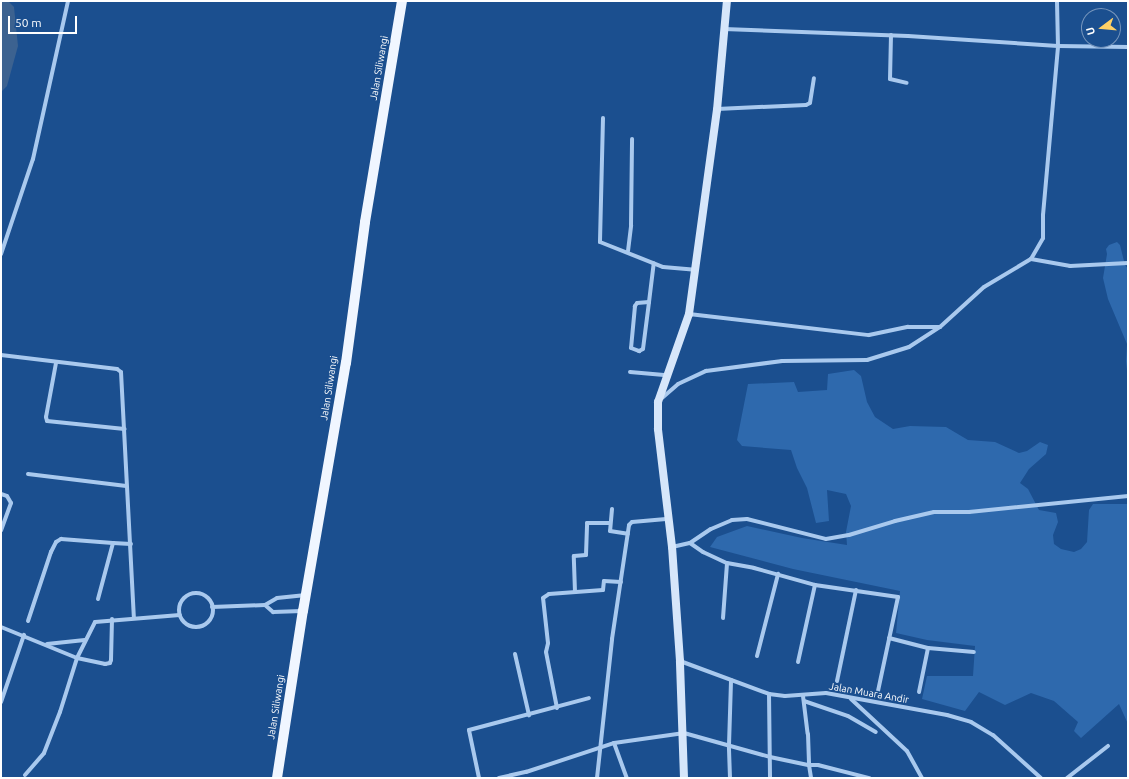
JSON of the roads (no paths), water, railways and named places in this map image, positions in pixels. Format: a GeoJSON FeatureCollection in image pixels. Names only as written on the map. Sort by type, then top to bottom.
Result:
{"type":"FeatureCollection","features":[{"type":"Feature","properties":{"kind":"main road","name":"Jalan Siliwangi"},"geometry":{"type":"LineString","coordinates":[[277,778],[303,611],[346,363],[366,222],[402,1]]}},
{"type":"Feature","properties":{"kind":"main road"},"geometry":{"type":"LineString","coordinates":[[684,778],[684,733],[680,661],[672,547],[658,428],[658,402],[689,314],[717,110],[727,1]]}},
{"type":"Feature","properties":{"kind":"street"},"geometry":{"type":"LineString","coordinates":[[1,254],[33,159],[68,1]]}},
{"type":"Feature","properties":{"kind":"street"},"geometry":{"type":"LineString","coordinates":[[658,402],[678,384],[706,371],[782,361],[867,360],[909,347],[940,327],[984,287],[1020,268],[1031,259],[1043,238],[1043,215],[1057,1]]}},
{"type":"Feature","properties":{"kind":"street"},"geometry":{"type":"LineString","coordinates":[[724,29],[891,36],[1055,46],[1081,46]]}},
{"type":"Feature","properties":{"kind":"street"},"geometry":{"type":"LineString","coordinates":[[891,36],[890,79],[907,83]]}},
{"type":"Feature","properties":{"kind":"street"},"geometry":{"type":"LineString","coordinates":[[717,110],[806,105],[810,103],[814,78]]}},
{"type":"Feature","properties":{"kind":"street"},"geometry":{"type":"LineString","coordinates":[[603,118],[600,242],[628,251],[663,267],[695,270]]}},
{"type":"Feature","properties":{"kind":"street"},"geometry":{"type":"LineString","coordinates":[[628,251],[631,225],[632,139]]}},
{"type":"Feature","properties":{"kind":"street"},"geometry":{"type":"LineString","coordinates":[[1031,259],[1070,266],[1128,264]]}},
{"type":"Feature","properties":{"kind":"street"},"geometry":{"type":"LineString","coordinates":[[649,302],[637,303],[635,306],[631,348],[639,351],[642,348],[649,302],[654,263]]}},
{"type":"Feature","properties":{"kind":"street"},"geometry":{"type":"LineString","coordinates":[[689,314],[869,335],[908,327],[940,327]]}},
{"type":"Feature","properties":{"kind":"street"},"geometry":{"type":"LineString","coordinates":[[1,356],[117,369],[121,372],[134,618]]}},
{"type":"Feature","properties":{"kind":"street"},"geometry":{"type":"LineString","coordinates":[[56,363],[46,417],[47,421],[125,429]]}},
{"type":"Feature","properties":{"kind":"street"},"geometry":{"type":"LineString","coordinates":[[630,372],[668,375]]}},
{"type":"Feature","properties":{"kind":"street"},"geometry":{"type":"LineString","coordinates":[[28,474],[126,486]]}},
{"type":"Feature","properties":{"kind":"street"},"geometry":{"type":"LineString","coordinates":[[1,494],[7,496],[11,503],[1,530]]}},
{"type":"Feature","properties":{"kind":"street"},"geometry":{"type":"LineString","coordinates":[[672,547],[690,543],[711,529],[732,520],[747,519],[826,539],[844,536],[895,520],[934,512],[969,512],[1128,496]]}},
{"type":"Feature","properties":{"kind":"street"},"geometry":{"type":"LineString","coordinates":[[612,509],[610,532],[628,534]]}},
{"type":"Feature","properties":{"kind":"street"},"geometry":{"type":"LineString","coordinates":[[597,778],[612,639],[628,534],[632,522],[669,519]]}},
{"type":"Feature","properties":{"kind":"street"},"geometry":{"type":"LineString","coordinates":[[575,592],[574,556],[586,555],[587,523],[610,523]]}},
{"type":"Feature","properties":{"kind":"street"},"geometry":{"type":"LineString","coordinates":[[28,621],[51,552],[56,542],[67,538],[131,544]]}},
{"type":"Feature","properties":{"kind":"street"},"geometry":{"type":"LineString","coordinates":[[98,599],[113,543]]}},
{"type":"Feature","properties":{"kind":"street"},"geometry":{"type":"LineString","coordinates":[[690,543],[703,552],[727,563],[778,574],[815,585],[898,597],[878,691]]}},
{"type":"Feature","properties":{"kind":"street"},"geometry":{"type":"LineString","coordinates":[[723,618],[727,563]]}},
{"type":"Feature","properties":{"kind":"street"},"geometry":{"type":"LineString","coordinates":[[757,656],[778,574]]}},
{"type":"Feature","properties":{"kind":"street"},"geometry":{"type":"LineString","coordinates":[[557,708],[546,652],[548,643],[543,598],[549,594],[603,590],[604,581],[621,582]]}},
{"type":"Feature","properties":{"kind":"street"},"geometry":{"type":"LineString","coordinates":[[798,662],[815,585]]}},
{"type":"Feature","properties":{"kind":"street"},"geometry":{"type":"LineString","coordinates":[[837,681],[856,590]]}},
{"type":"Feature","properties":{"kind":"street"},"geometry":{"type":"LineString","coordinates":[[194,593],[204,595],[210,600],[212,607],[210,618],[202,625],[194,626],[187,624],[180,616],[179,608],[181,601],[186,595],[194,593]]}},
{"type":"Feature","properties":{"kind":"street"},"geometry":{"type":"LineString","coordinates":[[212,607],[265,605],[277,598],[306,595]]}},
{"type":"Feature","properties":{"kind":"street"},"geometry":{"type":"LineString","coordinates":[[265,605],[272,612],[303,611]]}},
{"type":"Feature","properties":{"kind":"street"},"geometry":{"type":"LineString","coordinates":[[25,775],[44,753],[60,712],[77,658],[95,622],[112,619],[180,616]]}},
{"type":"Feature","properties":{"kind":"street"},"geometry":{"type":"LineString","coordinates":[[1,627],[47,644],[77,658],[105,664],[110,663],[112,619]]}},
{"type":"Feature","properties":{"kind":"street"},"geometry":{"type":"LineString","coordinates":[[1,702],[24,635]]}},
{"type":"Feature","properties":{"kind":"street"},"geometry":{"type":"LineString","coordinates":[[889,638],[928,648],[974,652]]}},
{"type":"Feature","properties":{"kind":"street"},"geometry":{"type":"LineString","coordinates":[[47,644],[85,640]]}},
{"type":"Feature","properties":{"kind":"street"},"geometry":{"type":"LineString","coordinates":[[919,692],[928,648]]}},
{"type":"Feature","properties":{"kind":"street"},"geometry":{"type":"LineString","coordinates":[[516,654],[529,715]]}},
{"type":"Feature","properties":{"kind":"street","name":"Jalan Muara Andir"},"geometry":{"type":"LineString","coordinates":[[680,661],[769,694],[803,696],[826,693],[850,699],[947,715],[971,722],[993,735],[1041,778]]}},
{"type":"Feature","properties":{"kind":"street"},"geometry":{"type":"LineString","coordinates":[[730,778],[729,745],[731,680]]}},
{"type":"Feature","properties":{"kind":"street"},"geometry":{"type":"LineString","coordinates":[[769,694],[770,778]]}},
{"type":"Feature","properties":{"kind":"street"},"geometry":{"type":"LineString","coordinates":[[803,696],[811,778]]}},
{"type":"Feature","properties":{"kind":"street"},"geometry":{"type":"LineString","coordinates":[[479,778],[469,730],[557,708],[589,698]]}},
{"type":"Feature","properties":{"kind":"street"},"geometry":{"type":"LineString","coordinates":[[850,699],[907,751],[922,778]]}},
{"type":"Feature","properties":{"kind":"street"},"geometry":{"type":"LineString","coordinates":[[804,701],[848,716],[876,732]]}},
{"type":"Feature","properties":{"kind":"street"},"geometry":{"type":"LineString","coordinates":[[499,778],[526,772],[614,743],[684,733],[770,757],[809,765],[818,765],[869,778]]}},
{"type":"Feature","properties":{"kind":"street"},"geometry":{"type":"LineString","coordinates":[[614,743],[627,778]]}},
{"type":"Feature","properties":{"kind":"street"},"geometry":{"type":"LineString","coordinates":[[1067,778],[1108,746]]}}]}
